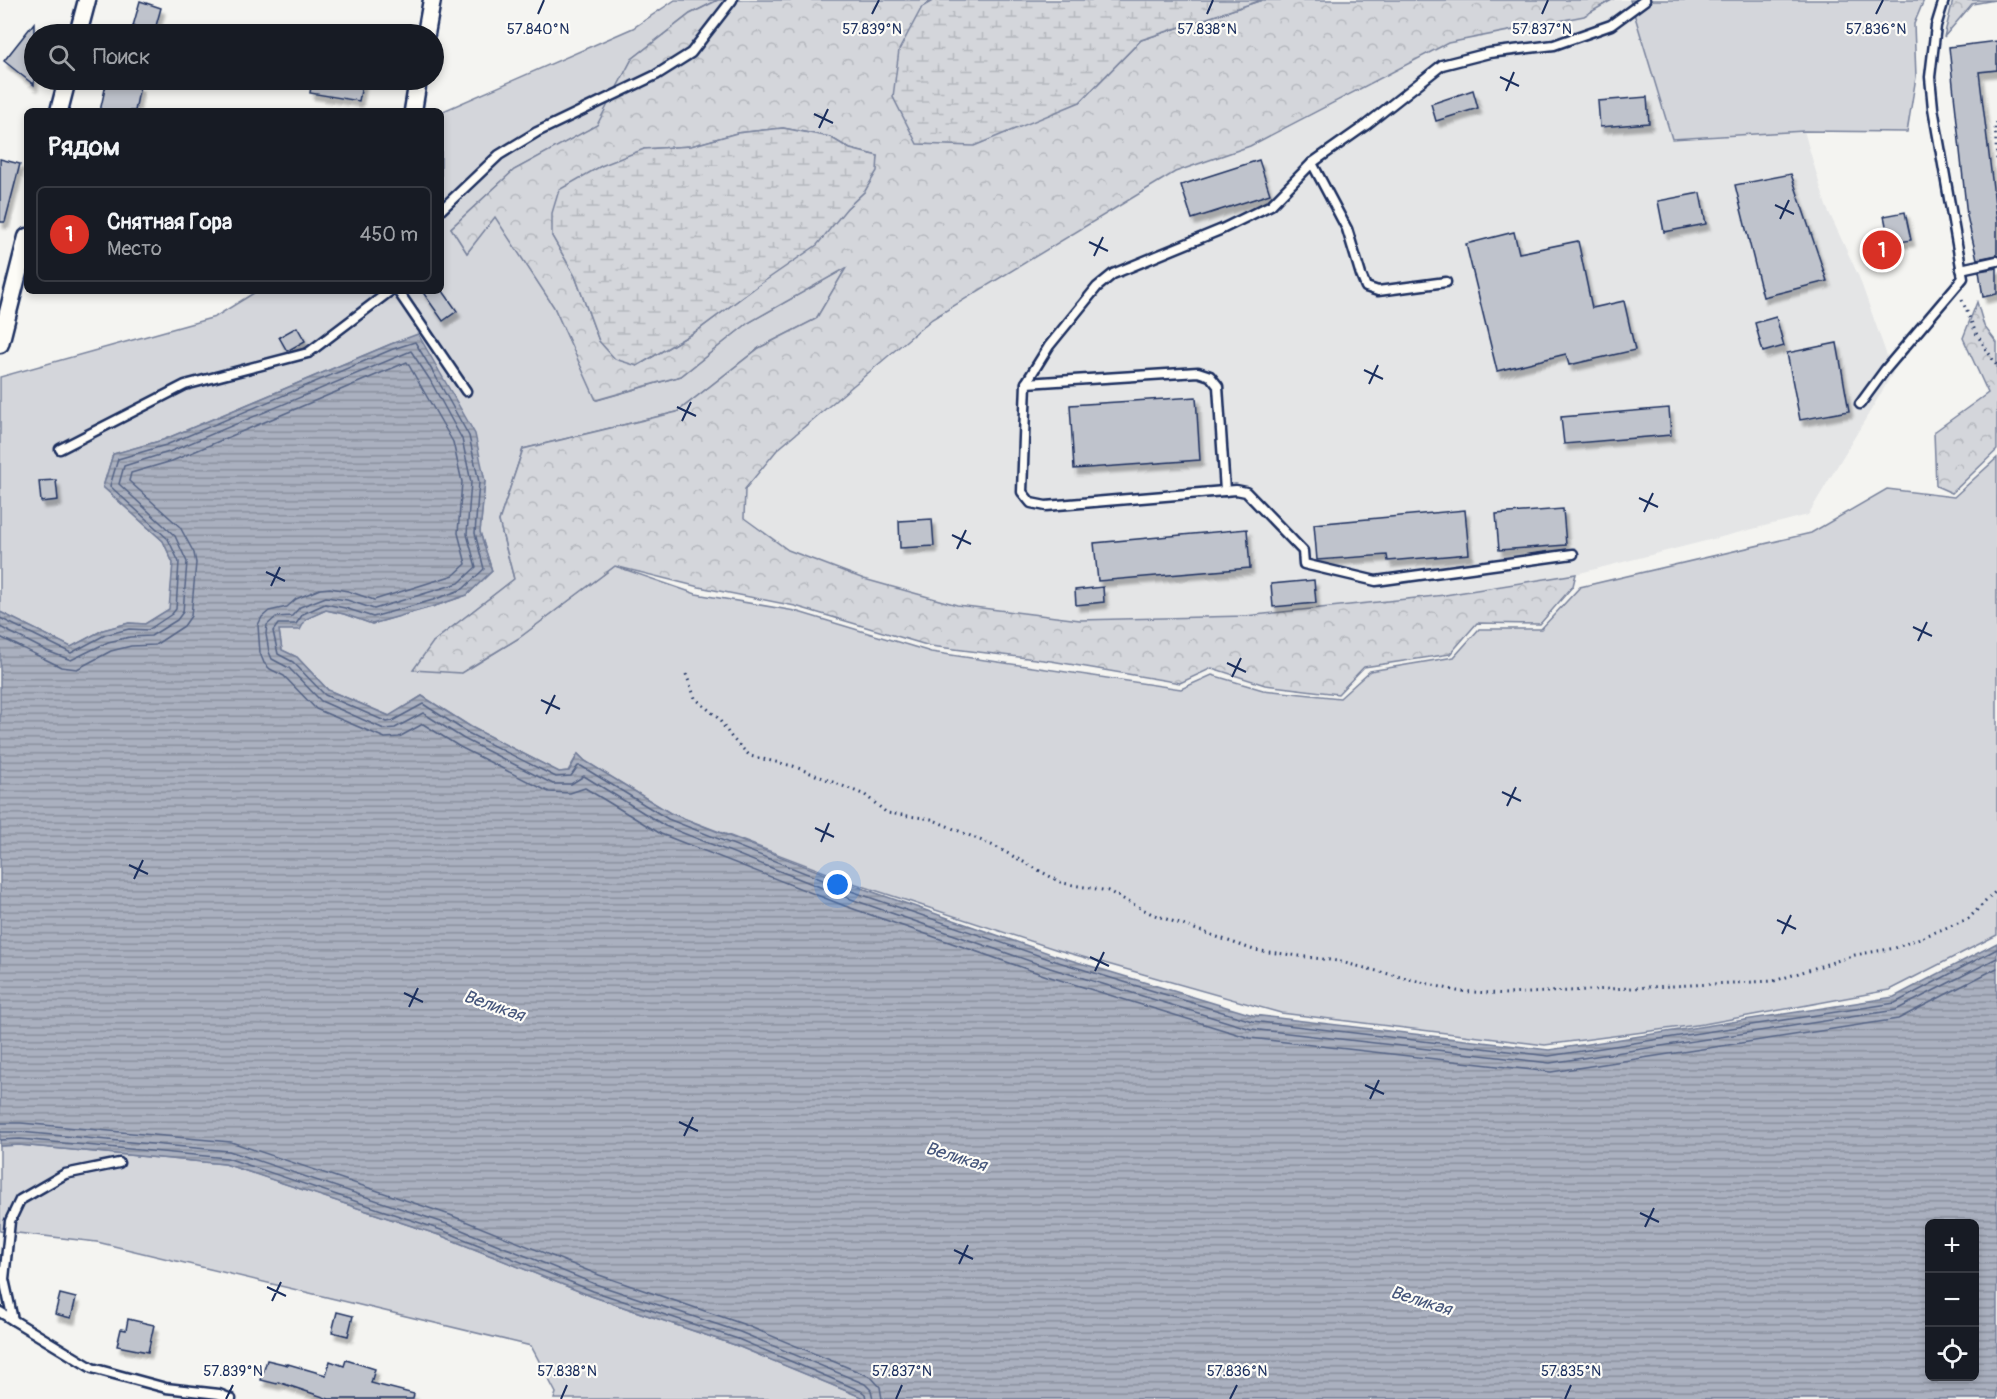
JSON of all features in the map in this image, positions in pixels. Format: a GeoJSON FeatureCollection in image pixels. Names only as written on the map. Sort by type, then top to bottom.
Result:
{"type":"FeatureCollection","features":[{"type":"Feature","properties":{"kind":"street"},"geometry":{"type":"LineString","coordinates":[[81,24],[87,0]]}},
{"type":"Feature","properties":{"kind":"street"},"geometry":{"type":"LineString","coordinates":[[428,24],[432,0]]}},
{"type":"Feature","properties":{"kind":"street"},"geometry":{"type":"LineString","coordinates":[[60,108],[64,90]]}},
{"type":"Feature","properties":{"kind":"street"},"geometry":{"type":"LineString","coordinates":[[413,108],[416,90]]}},
{"type":"Feature","properties":{"kind":"street"},"geometry":{"type":"LineString","coordinates":[[0,344],[24,249]]}},
{"type":"Feature","properties":{"kind":"lane"},"geometry":{"type":"LineString","coordinates":[[444,207],[499,154],[537,132],[656,75],[691,53],[732,0]]}},
{"type":"Feature","properties":{"kind":"lane"},"geometry":{"type":"LineString","coordinates":[[1573,554],[1376,581],[1304,564],[1303,551],[1246,492],[1225,491],[1046,507],[1032,503],[1022,492],[1026,383],[1049,346],[1097,287],[1113,274],[1220,230],[1271,205],[1312,163],[1366,125],[1442,65],[1489,52],[1554,45],[1611,26],[1645,0]]}},
{"type":"Feature","properties":{"kind":"lane"},"geometry":{"type":"LineString","coordinates":[[1860,404],[1885,370],[1963,278],[1930,77],[1936,26],[1944,0]]}},
{"type":"Feature","properties":{"kind":"lane"},"geometry":{"type":"LineString","coordinates":[[1312,163],[1347,229],[1366,286],[1378,291],[1446,282]]}},
{"type":"Feature","properties":{"kind":"lane"},"geometry":{"type":"LineString","coordinates":[[1961,269],[1997,261]]}},
{"type":"Feature","properties":{"kind":"lane"},"geometry":{"type":"LineString","coordinates":[[60,449],[185,385],[308,353],[386,294]]}},
{"type":"Feature","properties":{"kind":"lane"},"geometry":{"type":"LineString","coordinates":[[400,294],[466,391]]}},
{"type":"Feature","properties":{"kind":"lane"},"geometry":{"type":"LineString","coordinates":[[1026,383],[1198,372],[1210,376],[1218,386],[1225,491]]}},
{"type":"Feature","properties":{"kind":"lane"},"geometry":{"type":"LineString","coordinates":[[13,1320],[4,1279],[10,1221],[20,1200],[65,1174],[119,1164]]}},
{"type":"Feature","properties":{"kind":"lane"},"geometry":{"type":"LineString","coordinates":[[0,1312],[92,1368],[166,1388],[219,1394],[231,1399]]}},
{"type":"Feature","properties":{"kind":"path"},"geometry":{"type":"LineString","coordinates":[[1997,123],[1995,124],[1997,161]]}},
{"type":"Feature","properties":{"kind":"path"},"geometry":{"type":"LineString","coordinates":[[1956,285],[1976,333],[1997,366]]}},
{"type":"Feature","properties":{"kind":"path"},"geometry":{"type":"LineString","coordinates":[[686,674],[695,698],[718,718],[732,738],[750,756],[793,766],[865,795],[888,813],[932,819],[996,847],[1062,883],[1108,891],[1152,914],[1254,950],[1337,961],[1457,991],[1518,994],[1774,981],[1855,955],[1895,948],[1968,920],[1997,890]]}},
{"type":"Feature","properties":{"kind":"shaded area"},"geometry":{"type":"Polygon","coordinates":[[[1612,0],[1630,0],[1672,139],[1804,131],[1826,206],[1859,277],[1893,373],[1808,515],[1576,574],[1445,595],[1245,616],[1080,620],[957,605],[864,579],[788,550],[744,518],[745,489],[780,446],[932,319],[1175,172],[1250,146],[1448,43],[1584,16],[1612,0]]]}},
{"type":"Feature","properties":{"kind":"green space"},"geometry":{"type":"Polygon","coordinates":[[[675,0],[718,0],[690,14],[632,59],[598,125],[514,170],[451,228],[467,253],[495,216],[554,307],[597,400],[681,376],[748,323],[847,267],[816,319],[759,348],[677,412],[523,449],[499,521],[514,579],[433,642],[462,673],[519,638],[615,566],[696,594],[795,611],[931,652],[1181,689],[1212,675],[1263,690],[1340,698],[1370,671],[1454,657],[1479,629],[1541,629],[1580,587],[1811,533],[1887,489],[1954,497],[1997,458],[1997,935],[1889,990],[1704,1024],[1545,1045],[1281,1013],[1058,950],[856,884],[670,813],[585,761],[578,754],[568,771],[559,772],[471,727],[422,696],[390,716],[328,690],[297,657],[282,650],[279,630],[326,610],[372,624],[467,595],[492,571],[480,532],[485,481],[418,335],[391,344],[163,440],[113,454],[103,487],[163,541],[173,563],[170,609],[145,624],[129,623],[103,630],[71,647],[0,612],[0,377],[215,317],[252,294],[444,294],[444,111],[633,28],[675,0]]]}},
{"type":"Feature","properties":{"kind":"green space"},"geometry":{"type":"Polygon","coordinates":[[[718,0],[934,0],[922,7],[1080,102],[1141,40],[1262,0],[1612,0],[1584,16],[1448,43],[1250,146],[1175,172],[932,319],[777,450],[745,489],[744,518],[788,550],[864,579],[957,605],[1080,620],[1245,616],[1445,595],[1576,574],[1573,586],[1540,624],[1477,623],[1450,654],[1364,667],[1338,694],[1265,685],[1212,668],[1180,683],[1051,661],[930,646],[795,606],[699,587],[615,566],[519,638],[461,673],[413,670],[433,642],[514,579],[499,521],[523,449],[677,412],[759,348],[816,319],[846,268],[748,323],[681,376],[596,400],[554,307],[495,217],[467,253],[451,228],[514,170],[597,125],[632,59],[690,14],[718,0]],[[783,128],[737,133],[691,146],[644,149],[552,236],[575,276],[599,341],[637,366],[698,330],[756,287],[847,208],[865,191],[878,156],[850,149],[830,137],[783,128]]]}},
{"type":"Feature","properties":{"kind":"green space"},"geometry":{"type":"Polygon","coordinates":[[[934,0],[1262,0],[1141,40],[1080,102],[974,146],[917,144],[893,97],[899,50],[922,7],[934,0]]]}},
{"type":"Feature","properties":{"kind":"green space"},"geometry":{"type":"Polygon","coordinates":[[[1630,0],[1924,0],[1914,24],[1916,77],[1907,132],[1804,131],[1672,139],[1630,0]]]}},
{"type":"Feature","properties":{"kind":"green space"},"geometry":{"type":"Polygon","coordinates":[[[1953,0],[1995,0],[1972,4],[1944,37],[1953,0]]]}},
{"type":"Feature","properties":{"kind":"green space"},"geometry":{"type":"Polygon","coordinates":[[[783,128],[830,137],[850,149],[878,156],[877,171],[865,191],[847,208],[817,245],[698,330],[637,366],[615,359],[599,341],[575,276],[552,236],[552,213],[559,190],[601,166],[644,149],[691,146],[737,133],[783,128]]]}},
{"type":"Feature","properties":{"kind":"green space"},"geometry":{"type":"Polygon","coordinates":[[[1977,302],[1984,326],[1997,343],[1997,450],[1952,493],[1936,486],[1934,432],[1988,393],[1963,338],[1977,302]]]}},
{"type":"Feature","properties":{"kind":"green space"},"geometry":{"type":"Polygon","coordinates":[[[19,1145],[225,1164],[442,1236],[591,1296],[735,1345],[866,1399],[554,1399],[556,1393],[531,1346],[97,1242],[0,1231],[0,1146],[19,1145]]]}},
{"type":"Feature","properties":{"kind":"water","name":"Великая"},"geometry":{"type":"Polygon","coordinates":[[[418,334],[475,434],[485,481],[480,532],[492,571],[467,595],[372,624],[326,610],[306,619],[300,630],[279,630],[282,650],[297,657],[328,690],[389,716],[422,696],[471,727],[559,772],[569,771],[578,754],[585,761],[670,813],[853,885],[1054,955],[1253,1015],[1549,1050],[1894,997],[1997,943],[1997,1399],[866,1399],[735,1345],[591,1296],[442,1236],[225,1164],[19,1145],[0,1146],[0,612],[71,647],[103,630],[129,623],[145,624],[169,609],[173,563],[163,541],[103,487],[113,454],[163,440],[418,334]]]}},
{"type":"Feature","properties":{"kind":"building"},"geometry":{"type":"Polygon","coordinates":[[[140,1],[161,8],[157,24],[134,24],[140,1]]]}},
{"type":"Feature","properties":{"kind":"building"},"geometry":{"type":"Polygon","coordinates":[[[24,36],[24,77],[4,61],[24,36]]]}},
{"type":"Feature","properties":{"kind":"building"},"geometry":{"type":"Polygon","coordinates":[[[1997,41],[1997,70],[1979,72],[1997,221],[1997,255],[1977,259],[1967,216],[1949,47],[1997,41]]]}},
{"type":"Feature","properties":{"kind":"building"},"geometry":{"type":"Polygon","coordinates":[[[105,90],[139,90],[136,108],[101,108],[105,90]]]}},
{"type":"Feature","properties":{"kind":"building"},"geometry":{"type":"Polygon","coordinates":[[[310,90],[361,90],[359,101],[310,93],[310,90]]]}},
{"type":"Feature","properties":{"kind":"building"},"geometry":{"type":"Polygon","coordinates":[[[1473,90],[1478,108],[1436,121],[1431,104],[1473,90]]]}},
{"type":"Feature","properties":{"kind":"building"},"geometry":{"type":"Polygon","coordinates":[[[1647,97],[1649,123],[1600,127],[1598,101],[1647,97]]]}},
{"type":"Feature","properties":{"kind":"building"},"geometry":{"type":"Polygon","coordinates":[[[0,159],[20,164],[5,222],[0,222],[0,159]]]}},
{"type":"Feature","properties":{"kind":"building"},"geometry":{"type":"Polygon","coordinates":[[[1259,160],[1270,194],[1192,219],[1181,185],[1259,160]]]}},
{"type":"Feature","properties":{"kind":"building"},"geometry":{"type":"Polygon","coordinates":[[[1791,174],[1827,281],[1763,297],[1735,185],[1791,174]]]}},
{"type":"Feature","properties":{"kind":"building"},"geometry":{"type":"Polygon","coordinates":[[[1700,193],[1706,224],[1664,232],[1658,201],[1700,193]]]}},
{"type":"Feature","properties":{"kind":"building"},"geometry":{"type":"Polygon","coordinates":[[[1905,212],[1911,240],[1890,244],[1884,216],[1905,212]]]}},
{"type":"Feature","properties":{"kind":"building"},"geometry":{"type":"Polygon","coordinates":[[[1514,232],[1519,253],[1578,241],[1592,308],[1624,301],[1635,350],[1569,365],[1566,354],[1497,371],[1466,244],[1514,232]]]}},
{"type":"Feature","properties":{"kind":"building"},"geometry":{"type":"Polygon","coordinates":[[[1997,268],[1997,294],[1983,297],[1979,271],[1997,268]]]}},
{"type":"Feature","properties":{"kind":"building"},"geometry":{"type":"Polygon","coordinates":[[[444,292],[457,311],[443,321],[424,294],[444,292]]]}},
{"type":"Feature","properties":{"kind":"building"},"geometry":{"type":"Polygon","coordinates":[[[1776,317],[1784,346],[1763,352],[1755,323],[1776,317]]]}},
{"type":"Feature","properties":{"kind":"building"},"geometry":{"type":"Polygon","coordinates":[[[297,327],[305,341],[287,351],[279,337],[297,327]]]}},
{"type":"Feature","properties":{"kind":"building"},"geometry":{"type":"Polygon","coordinates":[[[1837,343],[1849,411],[1800,420],[1787,353],[1837,343]]]}},
{"type":"Feature","properties":{"kind":"building"},"geometry":{"type":"Polygon","coordinates":[[[1196,397],[1200,460],[1074,469],[1070,405],[1196,397]]]}},
{"type":"Feature","properties":{"kind":"building"},"geometry":{"type":"Polygon","coordinates":[[[1669,408],[1671,435],[1564,444],[1561,417],[1669,408]]]}},
{"type":"Feature","properties":{"kind":"building"},"geometry":{"type":"Polygon","coordinates":[[[56,480],[58,500],[41,502],[39,481],[56,480]]]}},
{"type":"Feature","properties":{"kind":"building"},"geometry":{"type":"Polygon","coordinates":[[[1563,509],[1566,545],[1499,550],[1496,514],[1563,509]]]}},
{"type":"Feature","properties":{"kind":"building"},"geometry":{"type":"Polygon","coordinates":[[[1465,510],[1469,554],[1388,561],[1387,555],[1317,560],[1314,524],[1465,510]]]}},
{"type":"Feature","properties":{"kind":"building"},"geometry":{"type":"Polygon","coordinates":[[[932,519],[934,546],[900,548],[899,521],[932,519]]]}},
{"type":"Feature","properties":{"kind":"building"},"geometry":{"type":"Polygon","coordinates":[[[1247,529],[1250,568],[1098,581],[1094,543],[1247,529]]]}},
{"type":"Feature","properties":{"kind":"building"},"geometry":{"type":"Polygon","coordinates":[[[1314,580],[1316,603],[1273,607],[1271,584],[1314,580]]]}},
{"type":"Feature","properties":{"kind":"building"},"geometry":{"type":"Polygon","coordinates":[[[1103,587],[1104,602],[1076,605],[1075,590],[1103,587]]]}},
{"type":"Feature","properties":{"kind":"building"},"geometry":{"type":"Polygon","coordinates":[[[60,1294],[76,1298],[71,1318],[55,1314],[60,1294]]]}},
{"type":"Feature","properties":{"kind":"building"},"geometry":{"type":"Polygon","coordinates":[[[337,1312],[353,1316],[348,1336],[332,1332],[337,1312]]]}},
{"type":"Feature","properties":{"kind":"building"},"geometry":{"type":"Polygon","coordinates":[[[128,1319],[154,1325],[148,1352],[117,1346],[121,1329],[126,1330],[128,1319]]]}},
{"type":"Feature","properties":{"kind":"building"},"geometry":{"type":"Polygon","coordinates":[[[267,1360],[326,1375],[330,1361],[344,1366],[346,1360],[375,1369],[371,1383],[414,1394],[413,1399],[329,1399],[278,1382],[277,1384],[261,1380],[267,1360]]]}},
{"type":"Feature","properties":{"kind":"place","name":"Снятная Гора"},"geometry":{"type":"Point","coordinates":[1882,250]}}]}
